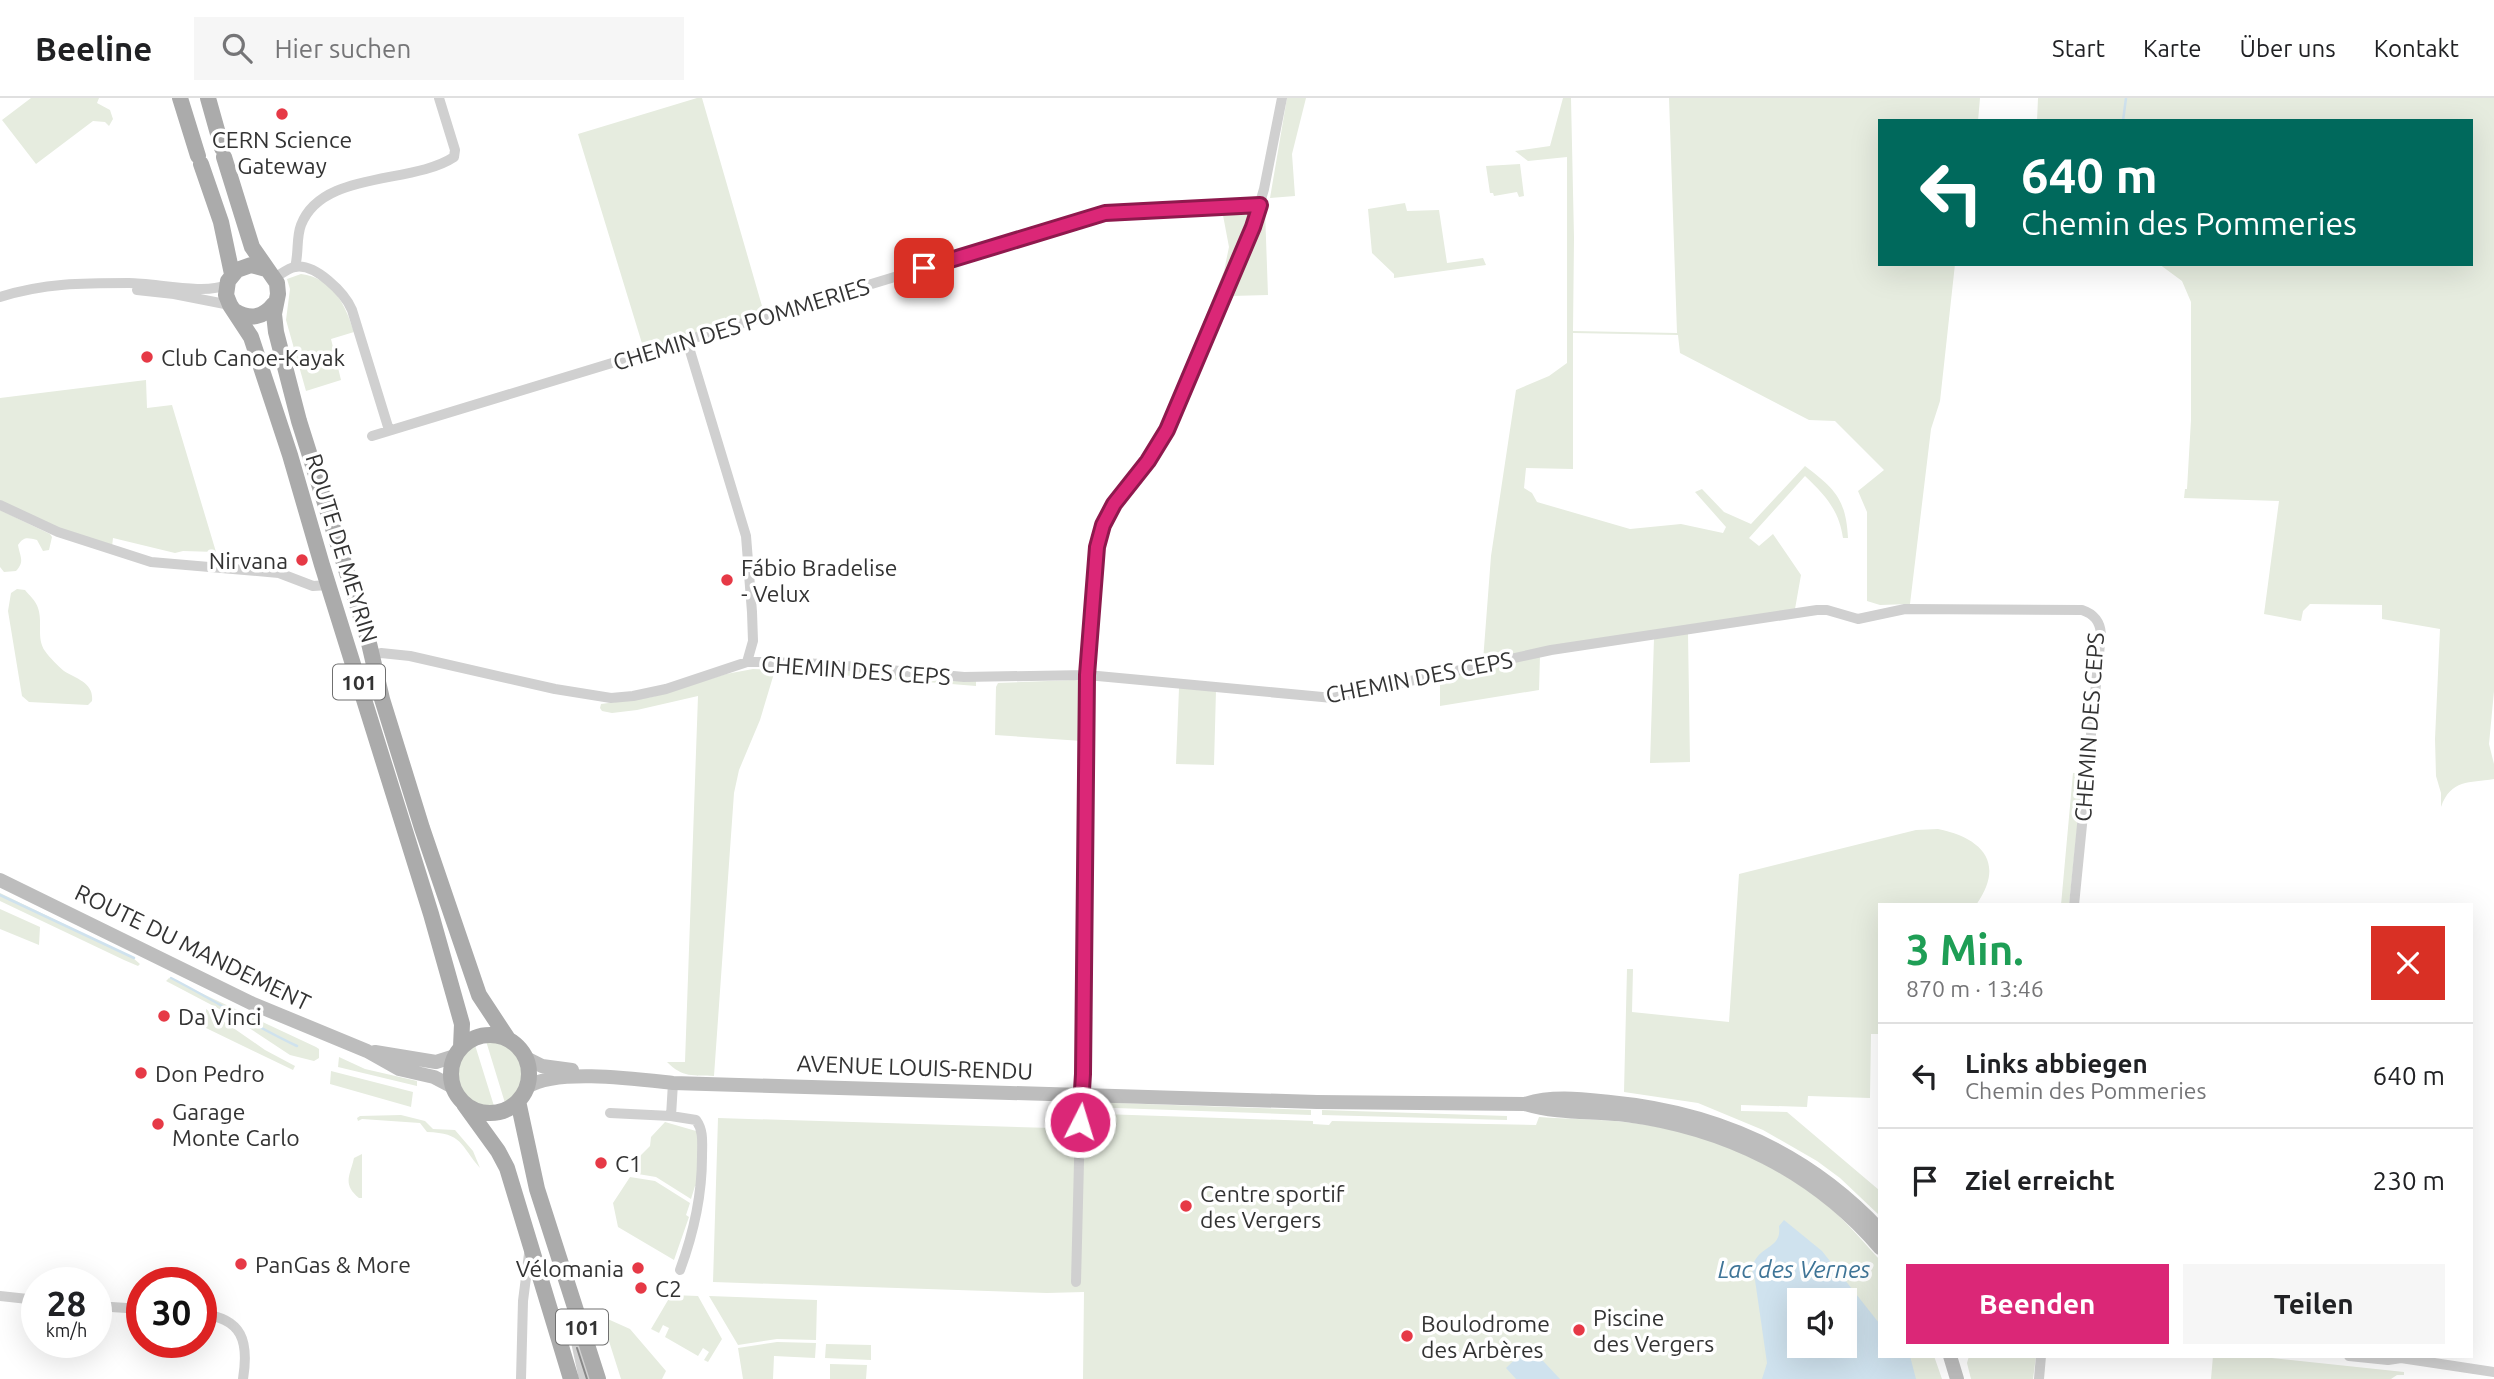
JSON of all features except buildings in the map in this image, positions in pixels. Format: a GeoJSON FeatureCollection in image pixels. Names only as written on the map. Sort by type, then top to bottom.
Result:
{"type":"FeatureCollection","features":[{"type":"Feature","properties":{"kind":"main road","name":"ROUTE DE MEYRIN"},"geometry":{"type":"LineString","coordinates":[[180,98],[221,222],[229,279],[226,295],[231,307],[246,327],[259,358],[431,914],[462,1024],[458,1051]]}},
{"type":"Feature","properties":{"kind":"main road","name":"ROUTE DE MEYRIN"},"geometry":{"type":"LineString","coordinates":[[208,98],[244,226],[252,247],[278,288],[274,304],[276,332],[299,421],[373,655],[382,699],[468,967],[479,995],[509,1039]]}},
{"type":"Feature","properties":{"kind":"main road"},"geometry":{"type":"LineString","coordinates":[[229,279],[246,265],[256,265],[270,274]]}},
{"type":"Feature","properties":{"kind":"main road"},"geometry":{"type":"LineString","coordinates":[[231,307],[241,315],[256,317],[266,313],[274,304]]}},
{"type":"Feature","properties":{"kind":"main road","name":"ROUTE DU MANDEMENT"},"geometry":{"type":"LineString","coordinates":[[0,880],[251,1003],[367,1051],[399,1069],[435,1077],[453,1087]]}},
{"type":"Feature","properties":{"kind":"main road"},"geometry":{"type":"LineString","coordinates":[[458,1051],[471,1039],[487,1034],[509,1039]]}},
{"type":"Feature","properties":{"kind":"main road","name":"101"},"geometry":{"type":"LineString","coordinates":[[509,1039],[526,1058]]}},
{"type":"Feature","properties":{"kind":"main road","name":"ROUTE DU MANDEMENT"},"geometry":{"type":"LineString","coordinates":[[367,1051],[436,1062],[458,1051]]}},
{"type":"Feature","properties":{"kind":"main road","name":"101"},"geometry":{"type":"LineString","coordinates":[[458,1051],[451,1071],[453,1087],[503,1160],[542,1282],[576,1372]]}},
{"type":"Feature","properties":{"kind":"main road"},"geometry":{"type":"LineString","coordinates":[[464,1104],[477,1111],[492,1113],[503,1111],[518,1101],[527,1087],[529,1072],[526,1058]]}},
{"type":"Feature","properties":{"kind":"main road","name":"AVENUE LOUIS-RENDU"},"geometry":{"type":"LineString","coordinates":[[526,1058],[542,1066],[597,1077]]}},
{"type":"Feature","properties":{"kind":"main road","name":"AVENUE LOUIS-RENDU"},"geometry":{"type":"LineString","coordinates":[[527,1087],[544,1079],[597,1077],[673,1083],[1317,1102],[1525,1104],[1549,1110],[1659,1120],[1743,1145],[1789,1169],[1817,1188],[1857,1223],[1878,1246]]}},
{"type":"Feature","properties":{"kind":"main road","name":"AVENUE LOUIS-RENDU"},"geometry":{"type":"LineString","coordinates":[[1525,1104],[1549,1098],[1600,1101],[1659,1108],[1721,1124],[1793,1158],[1836,1188],[1878,1228]]}},
{"type":"Feature","properties":{"kind":"main road","name":"101"},"geometry":{"type":"LineString","coordinates":[[518,1101],[535,1181],[598,1379]]}},
{"type":"Feature","properties":{"kind":"main road"},"geometry":{"type":"LineString","coordinates":[[1951,1358],[1957,1379]]}},
{"type":"Feature","properties":{"kind":"street"},"geometry":{"type":"LineString","coordinates":[[295,267],[301,225],[308,212],[322,198],[356,185],[406,173],[454,157],[455,150],[439,98]]}},
{"type":"Feature","properties":{"kind":"street"},"geometry":{"type":"LineString","coordinates":[[1076,1282],[1082,1094],[1087,675],[1097,547],[1103,525],[1114,504],[1148,461],[1167,430],[1253,227],[1282,98]]}},
{"type":"Feature","properties":{"kind":"street","name":"CHEMIN DES POMMERIES"},"geometry":{"type":"LineString","coordinates":[[372,436],[1105,213],[1260,205]]}},
{"type":"Feature","properties":{"kind":"street"},"geometry":{"type":"LineString","coordinates":[[270,274],[295,267],[308,270],[331,282],[342,292],[349,302],[389,430]]}},
{"type":"Feature","properties":{"kind":"street"},"geometry":{"type":"LineString","coordinates":[[1,294],[51,284],[139,283],[209,289],[229,279]]}},
{"type":"Feature","properties":{"kind":"street"},"geometry":{"type":"LineString","coordinates":[[106,285],[174,293],[231,307]]}},
{"type":"Feature","properties":{"kind":"street"},"geometry":{"type":"LineString","coordinates":[[687,341],[746,536],[752,622],[752,640],[747,662]]}},
{"type":"Feature","properties":{"kind":"street"},"geometry":{"type":"LineString","coordinates":[[0,505],[58,532],[151,562],[279,572],[313,586],[329,585]]}},
{"type":"Feature","properties":{"kind":"street","name":"CHEMIN DES CEPS"},"geometry":{"type":"LineString","coordinates":[[373,655],[381,653],[410,656],[546,687],[611,698],[666,689],[747,662],[825,664],[964,677],[1087,675],[1333,698],[1551,650],[1817,610],[1827,610],[1858,619],[1905,609],[2082,610],[2094,617],[2101,634],[2074,903]]}},
{"type":"Feature","properties":{"kind":"street"},"geometry":{"type":"LineString","coordinates":[[671,1116],[673,1083]]}},
{"type":"Feature","properties":{"kind":"street"},"geometry":{"type":"LineString","coordinates":[[610,1113],[696,1120],[702,1128],[701,1196],[680,1270]]}},
{"type":"Feature","properties":{"kind":"street"},"geometry":{"type":"LineString","coordinates":[[521,1379],[523,1301],[529,1262],[528,1237]]}},
{"type":"Feature","properties":{"kind":"street"},"geometry":{"type":"LineString","coordinates":[[564,1276],[576,1372],[584,1379]]}},
{"type":"Feature","properties":{"kind":"street"},"geometry":{"type":"LineString","coordinates":[[0,1296],[21,1298]]}},
{"type":"Feature","properties":{"kind":"street"},"geometry":{"type":"LineString","coordinates":[[217,1317],[222,1318],[239,1333],[247,1356],[243,1379]]}},
{"type":"Feature","properties":{"kind":"street"},"geometry":{"type":"LineString","coordinates":[[2039,1379],[2041,1358]]}},
{"type":"Feature","properties":{"kind":"street"},"geometry":{"type":"LineString","coordinates":[[2368,1358],[2401,1358],[2494,1372]]}},
{"type":"Feature","properties":{"kind":"shaded area"},"geometry":{"type":"Polygon","coordinates":[[[31,98],[99,98],[97,103],[110,110],[113,119],[109,126],[105,122],[93,121],[36,164],[2,120],[31,98]]]}},
{"type":"Feature","properties":{"kind":"shaded area"},"geometry":{"type":"Polygon","coordinates":[[[702,98],[764,313],[644,350],[578,134],[702,98]]]}},
{"type":"Feature","properties":{"kind":"shaded area"},"geometry":{"type":"Polygon","coordinates":[[[1287,98],[1306,98],[1292,154],[1295,196],[1270,198],[1287,98]]]}},
{"type":"Feature","properties":{"kind":"shaded area"},"geometry":{"type":"Polygon","coordinates":[[[1563,98],[1571,98],[1573,331],[1677,333],[1669,98],[1980,98],[1978,119],[1878,119],[1878,266],[1955,266],[1940,401],[1931,429],[1910,604],[1880,605],[1867,601],[1867,512],[1858,491],[1884,470],[1835,421],[1809,420],[1680,353],[1678,335],[1573,333],[1573,469],[1526,468],[1524,488],[1532,493],[1537,502],[1630,529],[1681,524],[1723,533],[1726,527],[1695,492],[1702,489],[1724,512],[1751,524],[1805,466],[1837,496],[1845,514],[1848,538],[1843,538],[1838,519],[1830,504],[1805,476],[1749,538],[1759,546],[1773,534],[1801,575],[1795,609],[1483,661],[1491,556],[1516,390],[1549,376],[1567,363],[1567,157],[1528,161],[1515,151],[1550,146],[1563,98]]]}},
{"type":"Feature","properties":{"kind":"shaded area"},"geometry":{"type":"Polygon","coordinates":[[[2038,98],[2494,98],[2494,691],[2489,744],[2494,764],[2494,779],[2469,782],[2456,787],[2450,791],[2441,807],[2441,793],[2436,776],[2435,739],[2440,629],[2382,619],[2382,605],[2310,604],[2303,611],[2301,621],[2264,614],[2279,501],[2184,498],[2187,489],[2191,420],[2191,302],[2182,281],[2162,266],[2473,266],[2473,119],[2037,119],[2038,98]]]}},
{"type":"Feature","properties":{"kind":"shaded area"},"geometry":{"type":"Polygon","coordinates":[[[1520,164],[1524,196],[1519,197],[1517,192],[1494,196],[1490,193],[1486,166],[1520,164]]]}},
{"type":"Feature","properties":{"kind":"shaded area"},"geometry":{"type":"Polygon","coordinates":[[[1405,203],[1407,211],[1439,210],[1447,263],[1483,258],[1486,265],[1394,278],[1394,274],[1372,253],[1368,209],[1405,203]]]}},
{"type":"Feature","properties":{"kind":"shaded area"},"geometry":{"type":"Polygon","coordinates":[[[1222,210],[1248,210],[1252,218],[1168,421],[1090,544],[1101,513],[1156,434],[1165,416],[1224,271],[1229,247],[1222,210]]]}},
{"type":"Feature","properties":{"kind":"shaded area"},"geometry":{"type":"Polygon","coordinates":[[[1265,210],[1268,295],[1231,296],[1265,210]]]}},
{"type":"Feature","properties":{"kind":"shaded area"},"geometry":{"type":"Polygon","coordinates":[[[301,274],[322,281],[336,294],[354,332],[331,339],[341,380],[306,391],[286,320],[290,289],[287,279],[301,274]]]}},
{"type":"Feature","properties":{"kind":"shaded area"},"geometry":{"type":"Polygon","coordinates":[[[146,380],[147,408],[172,405],[216,552],[175,553],[113,538],[112,547],[70,534],[0,502],[0,398],[146,380]]]}},
{"type":"Feature","properties":{"kind":"shaded area"},"geometry":{"type":"Polygon","coordinates":[[[0,510],[50,534],[52,537],[49,550],[43,551],[37,540],[24,539],[18,545],[21,559],[19,568],[16,571],[4,572],[0,567],[0,510]]]}},
{"type":"Feature","properties":{"kind":"shaded area"},"geometry":{"type":"Polygon","coordinates":[[[17,589],[25,590],[37,605],[41,641],[45,651],[64,671],[84,682],[90,690],[92,701],[88,705],[29,702],[22,696],[8,611],[11,593],[17,589]]]}},
{"type":"Feature","properties":{"kind":"shaded area"},"geometry":{"type":"Polygon","coordinates":[[[1688,633],[1690,762],[1650,763],[1654,638],[1688,633]]]}},
{"type":"Feature","properties":{"kind":"shaded area"},"geometry":{"type":"Polygon","coordinates":[[[1540,656],[1539,690],[1440,706],[1440,679],[1540,656]]]}},
{"type":"Feature","properties":{"kind":"shaded area"},"geometry":{"type":"Polygon","coordinates":[[[804,668],[976,681],[976,686],[803,672],[804,668]]]}},
{"type":"Feature","properties":{"kind":"shaded area"},"geometry":{"type":"Polygon","coordinates":[[[753,669],[775,670],[760,720],[739,770],[734,793],[714,1076],[689,1075],[678,1071],[667,1062],[685,1062],[698,696],[637,710],[612,713],[600,708],[601,704],[652,697],[726,674],[753,669]]]}},
{"type":"Feature","properties":{"kind":"shaded area"},"geometry":{"type":"Polygon","coordinates":[[[1082,681],[1082,741],[995,735],[998,683],[1082,681]]]}},
{"type":"Feature","properties":{"kind":"shaded area"},"geometry":{"type":"Polygon","coordinates":[[[1179,688],[1216,690],[1214,765],[1176,764],[1179,688]]]}},
{"type":"Feature","properties":{"kind":"shaded area"},"geometry":{"type":"Polygon","coordinates":[[[2073,773],[2083,773],[2069,903],[2061,903],[2073,773]]]}},
{"type":"Feature","properties":{"kind":"shaded area"},"geometry":{"type":"Polygon","coordinates":[[[1938,829],[1967,839],[1985,855],[1989,865],[1989,877],[1977,903],[1878,903],[1878,1034],[1871,1034],[1870,1098],[1808,1096],[1807,1107],[1741,1105],[1741,1111],[1787,1112],[1878,1189],[1878,1214],[1840,1178],[1817,1161],[1763,1130],[1698,1103],[1624,1092],[1627,969],[1633,969],[1632,1012],[1729,1022],[1739,874],[1916,830],[1938,829]]]}},
{"type":"Feature","properties":{"kind":"shaded area"},"geometry":{"type":"Polygon","coordinates":[[[0,893],[132,957],[140,964],[138,966],[124,960],[0,901],[0,893]]]}},
{"type":"Feature","properties":{"kind":"shaded area"},"geometry":{"type":"Polygon","coordinates":[[[0,909],[40,927],[39,945],[0,929],[0,909]]]}},
{"type":"Feature","properties":{"kind":"shaded area"},"geometry":{"type":"Polygon","coordinates":[[[169,978],[316,1047],[319,1049],[319,1058],[314,1061],[290,1055],[225,1012],[166,981],[169,978]]]}},
{"type":"Feature","properties":{"kind":"shaded area"},"geometry":{"type":"Polygon","coordinates":[[[206,1009],[265,1050],[295,1066],[293,1070],[206,1028],[206,1009]]]}},
{"type":"Feature","properties":{"kind":"shaded area"},"geometry":{"type":"Polygon","coordinates":[[[486,1041],[509,1048],[521,1065],[520,1085],[515,1095],[505,1103],[486,1041]]]}},
{"type":"Feature","properties":{"kind":"shaded area"},"geometry":{"type":"Polygon","coordinates":[[[475,1045],[494,1106],[471,1100],[459,1083],[459,1063],[465,1053],[475,1045]]]}},
{"type":"Feature","properties":{"kind":"shaded area"},"geometry":{"type":"Polygon","coordinates":[[[339,1057],[365,1069],[417,1081],[417,1086],[338,1067],[339,1057]]]}},
{"type":"Feature","properties":{"kind":"shaded area"},"geometry":{"type":"Polygon","coordinates":[[[331,1071],[413,1092],[411,1107],[330,1084],[331,1071]]]}},
{"type":"Feature","properties":{"kind":"shaded area"},"geometry":{"type":"Polygon","coordinates":[[[1088,1102],[1311,1110],[1311,1115],[1087,1107],[1088,1102]]]}},
{"type":"Feature","properties":{"kind":"shaded area"},"geometry":{"type":"Polygon","coordinates":[[[1322,1110],[1507,1116],[1507,1120],[1322,1115],[1322,1110]]]}},
{"type":"Feature","properties":{"kind":"shaded area","name":"Centre sportif des Vergers"},"geometry":{"type":"Polygon","coordinates":[[[1073,1113],[1313,1121],[1313,1124],[1329,1125],[1332,1121],[1536,1125],[1539,1117],[1604,1120],[1675,1131],[1724,1146],[1771,1168],[1814,1195],[1840,1217],[1878,1258],[1878,1358],[1935,1358],[1942,1379],[1083,1379],[1084,1292],[713,1282],[718,1118],[1052,1128],[1073,1113]]]}},
{"type":"Feature","properties":{"kind":"shaded area"},"geometry":{"type":"Polygon","coordinates":[[[401,1115],[425,1121],[433,1129],[455,1130],[473,1151],[480,1168],[460,1142],[448,1135],[427,1132],[420,1123],[362,1119],[358,1121],[357,1118],[401,1115]]]}},
{"type":"Feature","properties":{"kind":"shaded area"},"geometry":{"type":"Polygon","coordinates":[[[665,1122],[696,1131],[698,1134],[698,1186],[695,1186],[691,1199],[656,1177],[632,1173],[637,1159],[650,1146],[651,1137],[665,1122]]]}},
{"type":"Feature","properties":{"kind":"shaded area"},"geometry":{"type":"Polygon","coordinates":[[[362,1154],[362,1198],[359,1198],[350,1188],[349,1179],[354,1158],[362,1154]]]}},
{"type":"Feature","properties":{"kind":"shaded area"},"geometry":{"type":"Polygon","coordinates":[[[630,1177],[655,1181],[690,1203],[686,1215],[689,1217],[674,1260],[618,1227],[613,1203],[630,1177]]]}},
{"type":"Feature","properties":{"kind":"shaded area"},"geometry":{"type":"Polygon","coordinates":[[[671,1295],[698,1296],[722,1339],[708,1362],[704,1360],[709,1352],[703,1348],[698,1356],[665,1337],[669,1328],[663,1325],[659,1333],[651,1329],[671,1295]]]}},
{"type":"Feature","properties":{"kind":"shaded area"},"geometry":{"type":"Polygon","coordinates":[[[709,1296],[817,1300],[816,1340],[777,1339],[738,1345],[709,1296]]]}},
{"type":"Feature","properties":{"kind":"shaded area"},"geometry":{"type":"Polygon","coordinates":[[[601,1316],[630,1329],[666,1371],[662,1379],[621,1379],[601,1316]]]}},
{"type":"Feature","properties":{"kind":"shaded area"},"geometry":{"type":"Polygon","coordinates":[[[777,1342],[816,1343],[815,1358],[774,1356],[773,1379],[743,1379],[738,1348],[777,1342]]]}},
{"type":"Feature","properties":{"kind":"shaded area"},"geometry":{"type":"Polygon","coordinates":[[[826,1344],[871,1345],[871,1360],[825,1358],[826,1344]]]}},
{"type":"Feature","properties":{"kind":"shaded area"},"geometry":{"type":"Polygon","coordinates":[[[1968,1358],[2036,1358],[2033,1379],[1971,1379],[1968,1358]]]}},
{"type":"Feature","properties":{"kind":"shaded area"},"geometry":{"type":"Polygon","coordinates":[[[2213,1358],[2272,1358],[2404,1372],[2404,1375],[2391,1379],[2211,1379],[2213,1358]]]}},
{"type":"Feature","properties":{"kind":"shaded area"},"geometry":{"type":"Polygon","coordinates":[[[830,1364],[867,1365],[866,1379],[830,1379],[830,1364]]]}},
{"type":"Feature","properties":{"kind":"water","name":"Lac des Vernes"},"geometry":{"type":"Polygon","coordinates":[[[1784,1220],[1822,1251],[1851,1288],[1787,1288],[1787,1358],[1857,1358],[1857,1295],[1878,1322],[1878,1358],[1911,1358],[1916,1379],[1762,1379],[1767,1363],[1751,1267],[1760,1254],[1777,1239],[1779,1226],[1784,1220]]]}},
{"type":"Feature","properties":{"kind":"water"},"geometry":{"type":"Polygon","coordinates":[[[1529,1346],[1560,1379],[1516,1379],[1506,1368],[1529,1346]]]}},
{"type":"Feature","properties":{"kind":"waterway"},"geometry":{"type":"LineString","coordinates":[[2123,119],[2126,98]]}},
{"type":"Feature","properties":{"kind":"waterway"},"geometry":{"type":"LineString","coordinates":[[0,895],[134,958]]}},
{"type":"Feature","properties":{"kind":"waterway"},"geometry":{"type":"LineString","coordinates":[[171,978],[297,1046]]}},
{"type":"Feature","properties":{"kind":"tram line"},"geometry":{"type":"LineString","coordinates":[[577,1348],[587,1379]]}},
{"type":"Feature","properties":{"kind":"place","name":"CERN Science Gateway"},"geometry":{"type":"Point","coordinates":[282,114]}},
{"type":"Feature","properties":{"kind":"place","name":"Club Canoe-Kayak"},"geometry":{"type":"Point","coordinates":[147,357]}},
{"type":"Feature","properties":{"kind":"place","name":"Nirvana"},"geometry":{"type":"Point","coordinates":[302,560]}},
{"type":"Feature","properties":{"kind":"place","name":"Fábio Bradelise - Velux"},"geometry":{"type":"Point","coordinates":[727,580]}},
{"type":"Feature","properties":{"kind":"place","name":"Da Vinci"},"geometry":{"type":"Point","coordinates":[164,1016]}},
{"type":"Feature","properties":{"kind":"place","name":"Don Pedro"},"geometry":{"type":"Point","coordinates":[141,1073]}},
{"type":"Feature","properties":{"kind":"place","name":"Garage Monte Carlo"},"geometry":{"type":"Point","coordinates":[158,1124]}},
{"type":"Feature","properties":{"kind":"place","name":"C1"},"geometry":{"type":"Point","coordinates":[601,1163]}},
{"type":"Feature","properties":{"kind":"place","name":"Centre sportif des Vergers"},"geometry":{"type":"Point","coordinates":[1186,1206]}},
{"type":"Feature","properties":{"kind":"place","name":"PanGas & More"},"geometry":{"type":"Point","coordinates":[241,1264]}},
{"type":"Feature","properties":{"kind":"place","name":"Vélomania"},"geometry":{"type":"Point","coordinates":[638,1268]}},
{"type":"Feature","properties":{"kind":"place","name":"C2"},"geometry":{"type":"Point","coordinates":[641,1288]}},
{"type":"Feature","properties":{"kind":"place","name":"Piscine des Vergers"},"geometry":{"type":"Point","coordinates":[1579,1330]}},
{"type":"Feature","properties":{"kind":"place","name":"Boulodrome des Arbères"},"geometry":{"type":"Point","coordinates":[1407,1336]}},
{"type":"Feature","properties":{"kind":"route"},"geometry":{"type":"LineString","coordinates":[[924,268],[1105,213],[1260,205],[1167,430],[1148,461],[1114,504],[1103,525],[1097,547],[1087,675],[1083,1074],[1080,1122]]}}]}
